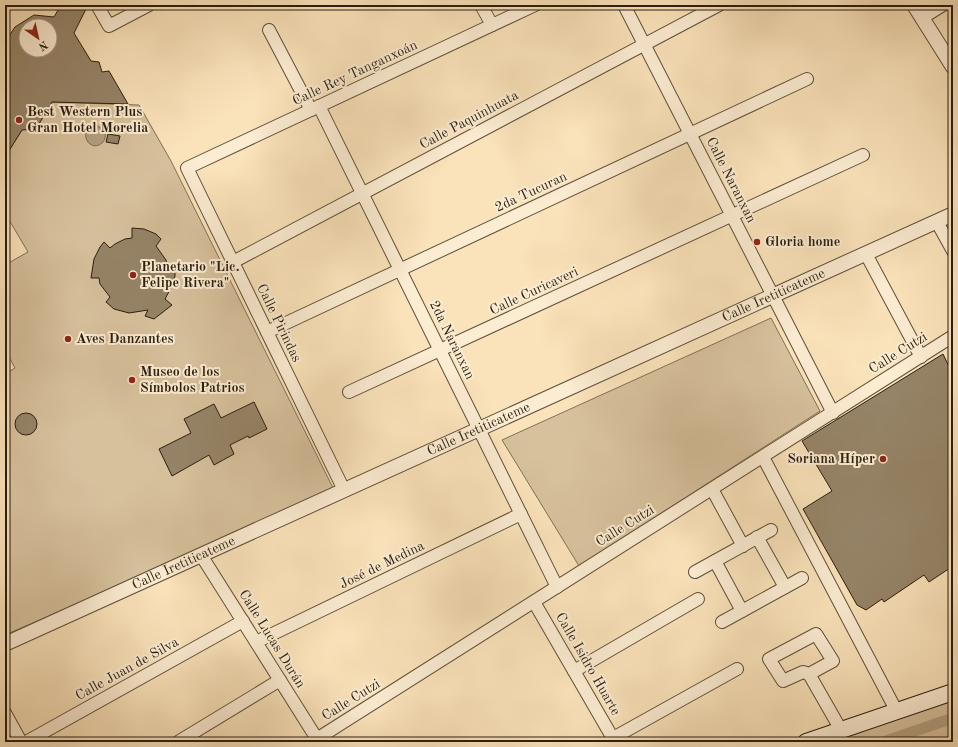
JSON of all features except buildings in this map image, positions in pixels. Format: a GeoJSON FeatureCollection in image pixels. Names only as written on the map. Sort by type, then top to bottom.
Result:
{"type":"FeatureCollection","features":[{"type":"Feature","properties":{"kind":"main road"},"geometry":{"type":"LineString","coordinates":[[806,742],[953,692]]}},
{"type":"Feature","properties":{"kind":"street"},"geometry":{"type":"LineString","coordinates":[[97,5],[109,26],[149,5]]}},
{"type":"Feature","properties":{"kind":"street"},"geometry":{"type":"LineString","coordinates":[[481,5],[492,25]]}},
{"type":"Feature","properties":{"kind":"street","name":"Calle Rey Tanganxoán"},"geometry":{"type":"LineString","coordinates":[[187,168],[535,5]]}},
{"type":"Feature","properties":{"kind":"street","name":"Calle Naranxan"},"geometry":{"type":"LineString","coordinates":[[624,5],[833,413]]}},
{"type":"Feature","properties":{"kind":"street","name":"Calle Paquinhuata"},"geometry":{"type":"LineString","coordinates":[[233,262],[719,5]]}},
{"type":"Feature","properties":{"kind":"street"},"geometry":{"type":"LineString","coordinates":[[914,5],[951,58]]}},
{"type":"Feature","properties":{"kind":"street"},"geometry":{"type":"LineString","coordinates":[[922,18],[943,5]]}},
{"type":"Feature","properties":{"kind":"street","name":"2da Naranxan"},"geometry":{"type":"LineString","coordinates":[[269,30],[363,194],[557,587]]}},
{"type":"Feature","properties":{"kind":"street","name":"2da Tucuran"},"geometry":{"type":"LineString","coordinates":[[267,332],[807,79]]}},
{"type":"Feature","properties":{"kind":"street","name":"Calle Curicaveri"},"geometry":{"type":"LineString","coordinates":[[349,392],[863,155]]}},
{"type":"Feature","properties":{"kind":"street","name":"Calle Pirindas"},"geometry":{"type":"LineString","coordinates":[[187,168],[344,490]]}},
{"type":"Feature","properties":{"kind":"street","name":"Calle Iretiticateme"},"geometry":{"type":"LineString","coordinates":[[5,644],[953,214]]}},
{"type":"Feature","properties":{"kind":"street"},"geometry":{"type":"LineString","coordinates":[[937,222],[953,251]]}},
{"type":"Feature","properties":{"kind":"street"},"geometry":{"type":"LineString","coordinates":[[866,254],[921,357]]}},
{"type":"Feature","properties":{"kind":"street","name":"Calle Cutzi"},"geometry":{"type":"LineString","coordinates":[[315,740],[953,336]]}},
{"type":"Feature","properties":{"kind":"street"},"geometry":{"type":"LineString","coordinates":[[763,457],[897,712]]}},
{"type":"Feature","properties":{"kind":"street"},"geometry":{"type":"LineString","coordinates":[[712,489],[743,546]]}},
{"type":"Feature","properties":{"kind":"street","name":"José de Medina"},"geometry":{"type":"LineString","coordinates":[[256,642],[521,514]]}},
{"type":"Feature","properties":{"kind":"street"},"geometry":{"type":"LineString","coordinates":[[695,572],[771,530]]}},
{"type":"Feature","properties":{"kind":"street"},"geometry":{"type":"LineString","coordinates":[[757,538],[785,587]]}},
{"type":"Feature","properties":{"kind":"street","name":"Calle Lucas Durán"},"geometry":{"type":"LineString","coordinates":[[201,555],[280,680],[315,740]]}},
{"type":"Feature","properties":{"kind":"street"},"geometry":{"type":"LineString","coordinates":[[714,561],[742,611]]}},
{"type":"Feature","properties":{"kind":"street"},"geometry":{"type":"LineString","coordinates":[[722,622],[802,578]]}},
{"type":"Feature","properties":{"kind":"street"},"geometry":{"type":"LineString","coordinates":[[574,671],[698,599]]}},
{"type":"Feature","properties":{"kind":"street","name":"Calle Isidro Huarte"},"geometry":{"type":"LineString","coordinates":[[534,602],[614,740]]}},
{"type":"Feature","properties":{"kind":"street","name":"Calle Juan de Silva"},"geometry":{"type":"LineString","coordinates":[[26,742],[243,621]]}},
{"type":"Feature","properties":{"kind":"street"},"geometry":{"type":"LineString","coordinates":[[809,674],[833,661],[816,634],[769,659],[782,681],[803,672],[809,674],[841,730]]}},
{"type":"Feature","properties":{"kind":"street"},"geometry":{"type":"LineString","coordinates":[[614,740],[737,669]]}},
{"type":"Feature","properties":{"kind":"street"},"geometry":{"type":"LineString","coordinates":[[178,742],[280,680]]}},
{"type":"Feature","properties":{"kind":"street"},"geometry":{"type":"LineString","coordinates":[[5,713],[21,742]]}},
{"type":"Feature","properties":{"kind":"shaded area"},"geometry":{"type":"Polygon","coordinates":[[[52,102],[139,105],[171,161],[335,492],[5,635],[5,374],[15,368],[5,350],[5,265],[28,252],[5,213],[5,157],[22,130],[52,102]]]}},
{"type":"Feature","properties":{"kind":"shaded area"},"geometry":{"type":"Polygon","coordinates":[[[112,122],[116,125],[116,127],[105,132],[105,138],[102,143],[97,146],[89,143],[86,135],[90,127],[96,125],[104,130],[112,122]]]}},
{"type":"Feature","properties":{"kind":"shaded area"},"geometry":{"type":"Polygon","coordinates":[[[771,318],[820,411],[579,566],[502,440],[771,318]]]}},
{"type":"Feature","properties":{"kind":"shaded area"},"geometry":{"type":"Polygon","coordinates":[[[953,700],[953,742],[826,742],[953,700]]]}},
{"type":"Feature","properties":{"kind":"waterway"},"geometry":{"type":"LineString","coordinates":[[883,742],[953,718]]}},
{"type":"Feature","properties":{"kind":"place","name":"Best Western Plus Gran Hotel Morelia"},"geometry":{"type":"Point","coordinates":[19,120]}},
{"type":"Feature","properties":{"kind":"place","name":"Gloria home"},"geometry":{"type":"Point","coordinates":[757,242]}},
{"type":"Feature","properties":{"kind":"place","name":"Planetario \"Lic. Felipe Rivera\""},"geometry":{"type":"Point","coordinates":[133,275]}},
{"type":"Feature","properties":{"kind":"place","name":"Aves Danzantes"},"geometry":{"type":"Point","coordinates":[68,339]}},
{"type":"Feature","properties":{"kind":"place","name":"Museo de los Símbolos Patrios"},"geometry":{"type":"Point","coordinates":[132,380]}},
{"type":"Feature","properties":{"kind":"place","name":"Soriana Híper"},"geometry":{"type":"Point","coordinates":[883,459]}}]}
